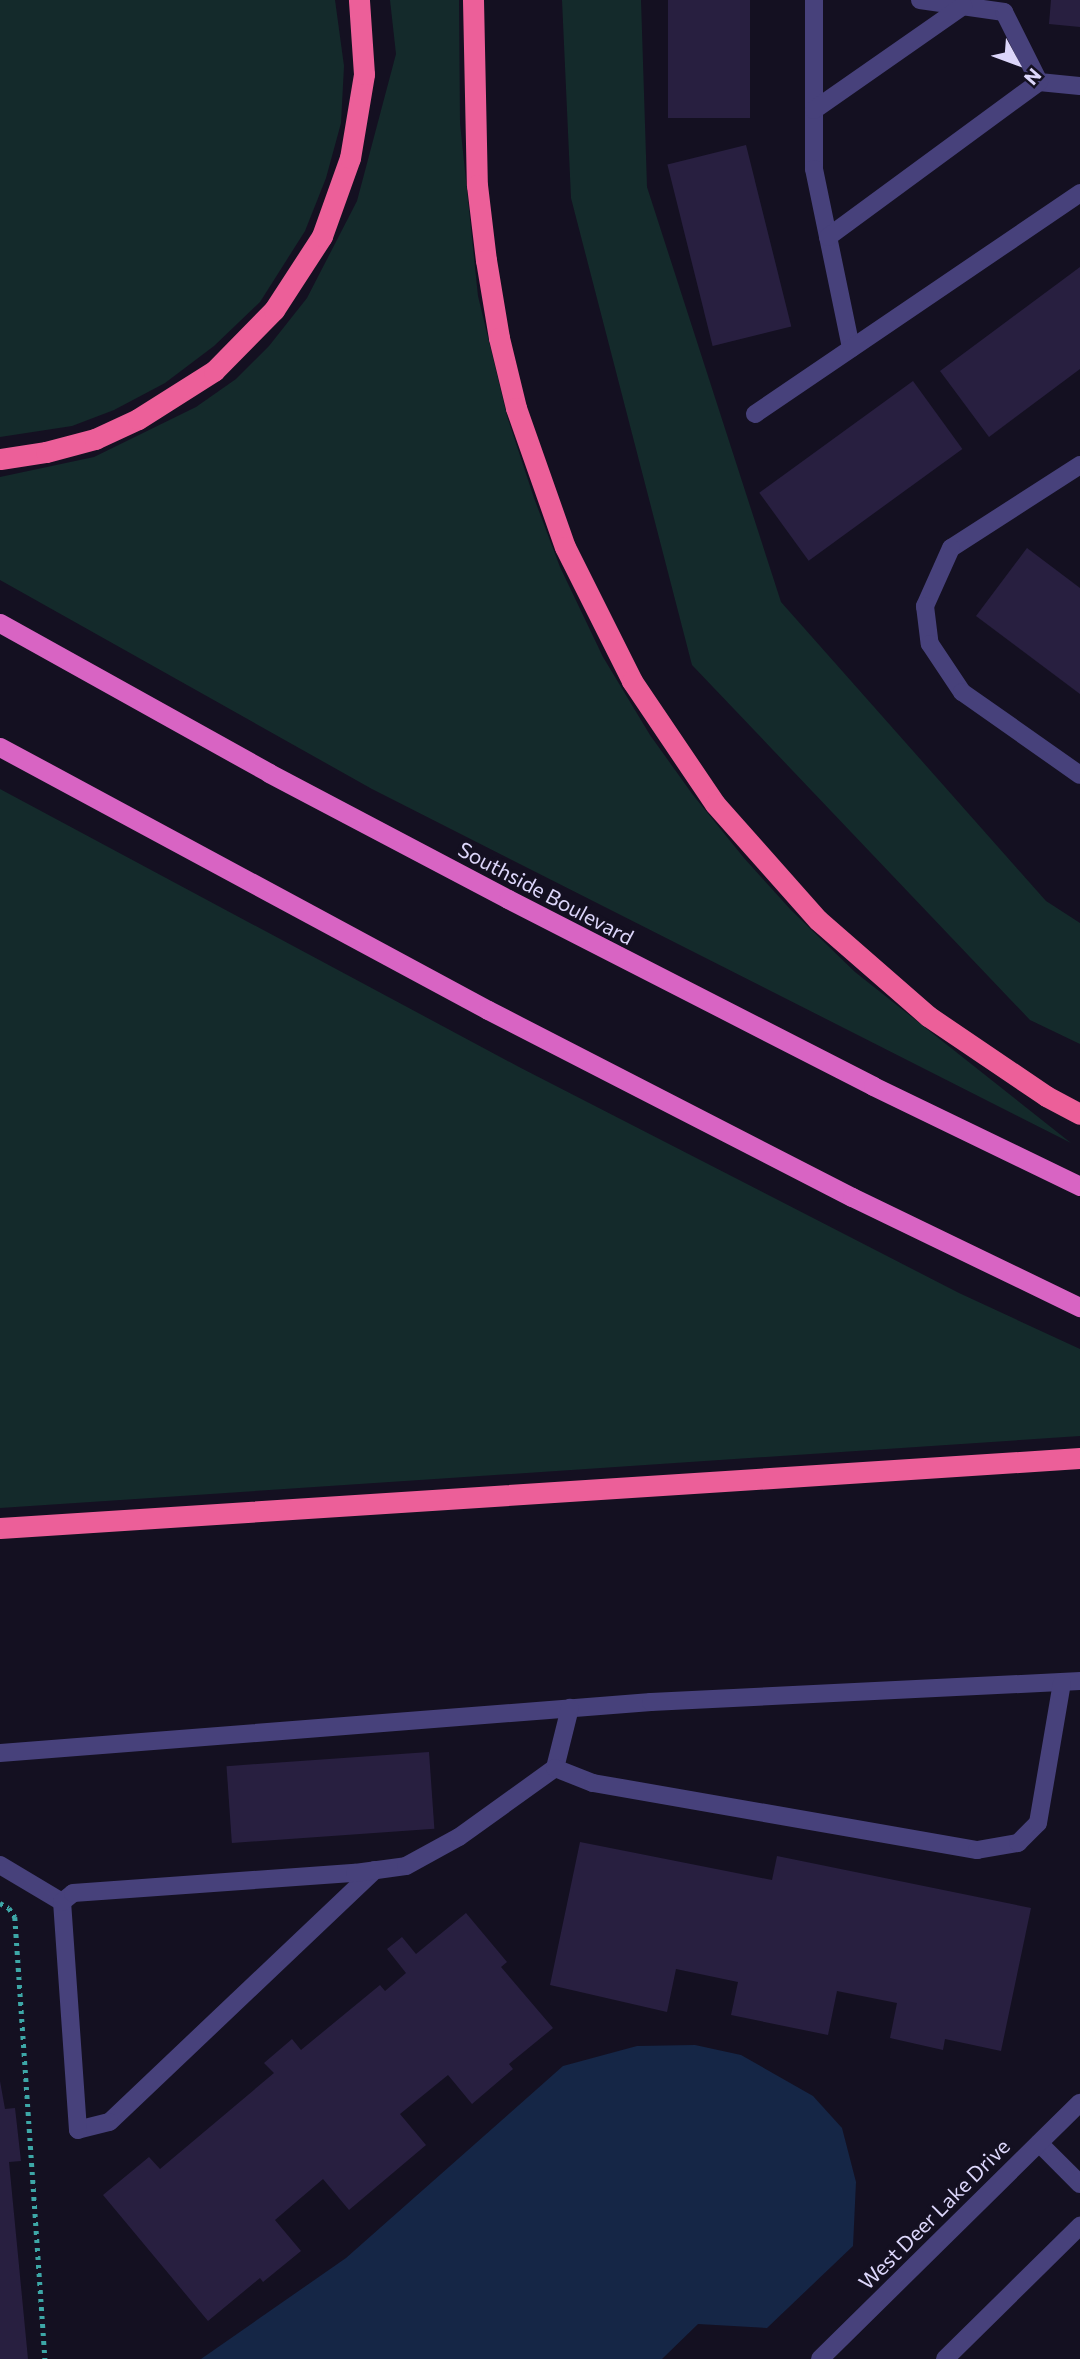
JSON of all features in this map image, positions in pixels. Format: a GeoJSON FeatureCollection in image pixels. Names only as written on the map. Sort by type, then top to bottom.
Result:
{"type":"FeatureCollection","features":[{"type":"Feature","properties":{"kind":"highway"},"geometry":{"type":"LineString","coordinates":[[0,459],[46,452],[95,439],[138,419],[214,371],[274,310],[322,236],[350,158],[364,74],[359,0]]}},
{"type":"Feature","properties":{"kind":"highway"},"geometry":{"type":"LineString","coordinates":[[473,0],[477,185],[486,261],[502,350],[523,431],[565,547],[632,681],[715,804],[818,920],[928,1016],[1034,1088],[1080,1114]]}},
{"type":"Feature","properties":{"kind":"highway","name":"Southside Boulevard"},"geometry":{"type":"LineString","coordinates":[[0,623],[269,773],[545,918],[848,1074],[1080,1186]]}},
{"type":"Feature","properties":{"kind":"highway"},"geometry":{"type":"LineString","coordinates":[[0,747],[500,1017],[827,1185],[1080,1307]]}},
{"type":"Feature","properties":{"kind":"highway"},"geometry":{"type":"LineString","coordinates":[[0,1528],[1080,1458]]}},
{"type":"Feature","properties":{"kind":"street"},"geometry":{"type":"LineString","coordinates":[[814,0],[814,169],[851,348]]}},
{"type":"Feature","properties":{"kind":"street"},"geometry":{"type":"LineString","coordinates":[[920,0],[1004,12],[1040,82]]}},
{"type":"Feature","properties":{"kind":"street"},"geometry":{"type":"LineString","coordinates":[[814,110],[962,6]]}},
{"type":"Feature","properties":{"kind":"street"},"geometry":{"type":"LineString","coordinates":[[828,237],[1040,82],[1080,86]]}},
{"type":"Feature","properties":{"kind":"street"},"geometry":{"type":"LineString","coordinates":[[755,414],[1080,193]]}},
{"type":"Feature","properties":{"kind":"street"},"geometry":{"type":"LineString","coordinates":[[1080,465],[951,548],[925,606],[930,644],[962,692],[1080,775]]}},
{"type":"Feature","properties":{"kind":"street"},"geometry":{"type":"LineString","coordinates":[[0,1753],[570,1708],[1071,1682],[1038,1824],[1018,1843],[998,1847],[977,1850],[593,1783],[555,1768]]}},
{"type":"Feature","properties":{"kind":"street"},"geometry":{"type":"LineString","coordinates":[[62,1902],[73,1893],[406,1866],[458,1838],[555,1768],[570,1708]]}},
{"type":"Feature","properties":{"kind":"street"},"geometry":{"type":"LineString","coordinates":[[0,1865],[62,1902]]}},
{"type":"Feature","properties":{"kind":"street"},"geometry":{"type":"LineString","coordinates":[[62,1902],[78,2130],[108,2122],[375,1870]]}},
{"type":"Feature","properties":{"kind":"street","name":"West Deer Lake Drive"},"geometry":{"type":"LineString","coordinates":[[820,2359],[1080,2102]]}},
{"type":"Feature","properties":{"kind":"street"},"geometry":{"type":"LineString","coordinates":[[1039,2143],[1080,2184]]}},
{"type":"Feature","properties":{"kind":"street"},"geometry":{"type":"LineString","coordinates":[[945,2359],[1080,2226]]}},
{"type":"Feature","properties":{"kind":"path"},"geometry":{"type":"LineString","coordinates":[[0,1903],[9,1908],[15,1917],[45,2359]]}},
{"type":"Feature","properties":{"kind":"green space"},"geometry":{"type":"Polygon","coordinates":[[[0,0],[335,0],[344,66],[341,123],[326,178],[305,231],[260,302],[214,346],[165,383],[114,410],[72,426],[0,437],[0,0]]]}},
{"type":"Feature","properties":{"kind":"green space"},"geometry":{"type":"Polygon","coordinates":[[[390,0],[459,0],[460,123],[478,296],[507,416],[534,498],[560,567],[603,657],[650,735],[693,795],[791,910],[855,972],[1071,1143],[372,789],[0,580],[0,477],[94,457],[196,407],[236,379],[269,346],[307,298],[357,201],[396,54],[390,0]]]}},
{"type":"Feature","properties":{"kind":"green space"},"geometry":{"type":"Polygon","coordinates":[[[562,0],[641,0],[647,187],[781,602],[1046,901],[1080,923],[1080,1044],[1030,1020],[692,665],[571,198],[562,0]]]}},
{"type":"Feature","properties":{"kind":"green space"},"geometry":{"type":"Polygon","coordinates":[[[0,789],[519,1067],[959,1293],[1080,1349],[1080,1436],[0,1508],[0,789]]]}},
{"type":"Feature","properties":{"kind":"water"},"geometry":{"type":"Polygon","coordinates":[[[695,2045],[741,2055],[813,2096],[842,2128],[856,2182],[853,2246],[767,2328],[698,2324],[662,2359],[201,2359],[346,2258],[563,2066],[637,2046],[695,2045]]]}},
{"type":"Feature","properties":{"kind":"building"},"geometry":{"type":"Polygon","coordinates":[[[668,0],[750,0],[750,118],[668,118],[668,0]]]}},
{"type":"Feature","properties":{"kind":"building"},"geometry":{"type":"Polygon","coordinates":[[[1051,0],[1080,0],[1080,27],[1049,24],[1051,0]]]}},
{"type":"Feature","properties":{"kind":"building"},"geometry":{"type":"Polygon","coordinates":[[[746,145],[791,326],[713,346],[667,165],[746,145]]]}},
{"type":"Feature","properties":{"kind":"building"},"geometry":{"type":"Polygon","coordinates":[[[1080,267],[1080,369],[989,437],[940,371],[1080,267]]]}},
{"type":"Feature","properties":{"kind":"building"},"geometry":{"type":"Polygon","coordinates":[[[913,381],[962,449],[809,561],[759,493],[913,381]]]}},
{"type":"Feature","properties":{"kind":"building"},"geometry":{"type":"Polygon","coordinates":[[[1027,548],[1080,588],[1080,694],[976,616],[1027,548]]]}},
{"type":"Feature","properties":{"kind":"building"},"geometry":{"type":"Polygon","coordinates":[[[429,1752],[434,1829],[232,1843],[226,1766],[429,1752]]]}},
{"type":"Feature","properties":{"kind":"building"},"geometry":{"type":"Polygon","coordinates":[[[580,1842],[772,1880],[777,1856],[1031,1908],[1001,2051],[945,2039],[943,2050],[890,2038],[897,2003],[837,1991],[828,2035],[731,2015],[738,1982],[676,1969],[667,2012],[550,1985],[580,1842]]]}},
{"type":"Feature","properties":{"kind":"building"},"geometry":{"type":"Polygon","coordinates":[[[466,1913],[507,1962],[501,1967],[553,2028],[509,2064],[513,2069],[472,2104],[448,2075],[400,2114],[426,2145],[349,2210],[323,2179],[275,2220],[301,2251],[263,2282],[260,2278],[208,2321],[103,2195],[149,2157],[160,2169],[274,2073],[264,2063],[292,2039],[301,2050],[380,1985],[385,1991],[406,1973],[387,1949],[402,1937],[416,1954],[466,1913]]]}},
{"type":"Feature","properties":{"kind":"building"},"geometry":{"type":"Polygon","coordinates":[[[0,2081],[5,2109],[15,2108],[21,2161],[9,2162],[28,2359],[0,2359],[0,2081]]]}}]}
